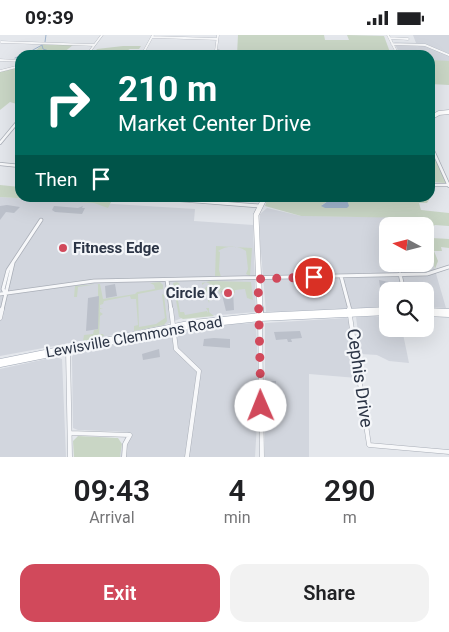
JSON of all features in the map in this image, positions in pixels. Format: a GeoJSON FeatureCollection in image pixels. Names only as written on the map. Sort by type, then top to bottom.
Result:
{"type":"FeatureCollection","features":[{"type":"Feature","properties":{"kind":"main road","name":"Lewisville Clemmons Road"},"geometry":{"type":"LineString","coordinates":[[0,363],[173,327],[260,317],[379,311]]}},
{"type":"Feature","properties":{"kind":"main road"},"geometry":{"type":"LineString","coordinates":[[434,312],[449,313]]}},
{"type":"Feature","properties":{"kind":"street"},"geometry":{"type":"LineString","coordinates":[[90,50],[102,35]]}},
{"type":"Feature","properties":{"kind":"street"},"geometry":{"type":"LineString","coordinates":[[216,50],[218,35]]}},
{"type":"Feature","properties":{"kind":"street"},"geometry":{"type":"LineString","coordinates":[[388,35],[395,50]]}},
{"type":"Feature","properties":{"kind":"street"},"geometry":{"type":"LineString","coordinates":[[145,50],[153,36],[217,39]]}},
{"type":"Feature","properties":{"kind":"street"},"geometry":{"type":"LineString","coordinates":[[390,38],[408,39]]}},
{"type":"Feature","properties":{"kind":"street"},"geometry":{"type":"LineString","coordinates":[[2,42],[94,45]]}},
{"type":"Feature","properties":{"kind":"street"},"geometry":{"type":"LineString","coordinates":[[392,44],[425,45],[449,55]]}},
{"type":"Feature","properties":{"kind":"street"},"geometry":{"type":"LineString","coordinates":[[0,60],[15,61]]}},
{"type":"Feature","properties":{"kind":"street"},"geometry":{"type":"LineString","coordinates":[[0,71],[15,67]]}},
{"type":"Feature","properties":{"kind":"street"},"geometry":{"type":"LineString","coordinates":[[435,116],[449,112]]}},
{"type":"Feature","properties":{"kind":"street"},"geometry":{"type":"LineString","coordinates":[[0,143],[15,125]]}},
{"type":"Feature","properties":{"kind":"street"},"geometry":{"type":"LineString","coordinates":[[435,155],[449,185],[435,185]]}},
{"type":"Feature","properties":{"kind":"street"},"geometry":{"type":"LineString","coordinates":[[0,164],[15,166]]}},
{"type":"Feature","properties":{"kind":"street"},"geometry":{"type":"LineString","coordinates":[[221,202],[259,206]]}},
{"type":"Feature","properties":{"kind":"street"},"geometry":{"type":"LineString","coordinates":[[262,202],[256,220],[260,317],[262,457]]}},
{"type":"Feature","properties":{"kind":"street"},"geometry":{"type":"LineString","coordinates":[[0,318],[13,262],[41,220]]}},
{"type":"Feature","properties":{"kind":"street"},"geometry":{"type":"LineString","coordinates":[[0,294],[89,281],[430,274],[449,267]]}},
{"type":"Feature","properties":{"kind":"street"},"geometry":{"type":"LineString","coordinates":[[400,274],[402,282]]}},
{"type":"Feature","properties":{"kind":"street","name":"Cephis Drive"},"geometry":{"type":"LineString","coordinates":[[341,276],[350,311],[369,445],[449,452]]}},
{"type":"Feature","properties":{"kind":"street"},"geometry":{"type":"LineString","coordinates":[[167,279],[176,349],[199,371],[187,457]]}},
{"type":"Feature","properties":{"kind":"street"},"geometry":{"type":"LineString","coordinates":[[68,349],[70,457]]}},
{"type":"Feature","properties":{"kind":"street"},"geometry":{"type":"LineString","coordinates":[[70,433],[130,435],[125,444],[124,457]]}},
{"type":"Feature","properties":{"kind":"shaded area"},"geometry":{"type":"Polygon","coordinates":[[[413,35],[449,35],[449,63],[435,63],[435,50],[398,50],[394,42],[416,43],[413,35]]]}},
{"type":"Feature","properties":{"kind":"shaded area"},"geometry":{"type":"Polygon","coordinates":[[[0,197],[15,198],[15,202],[81,202],[195,209],[194,221],[253,225],[256,312],[182,318],[162,326],[0,356],[0,197]]]}},
{"type":"Feature","properties":{"kind":"shaded area"},"geometry":{"type":"Polygon","coordinates":[[[267,208],[301,216],[406,217],[379,217],[379,273],[434,273],[434,267],[446,308],[434,307],[434,282],[379,282],[379,307],[266,312],[260,241],[260,214],[267,208]]]}},
{"type":"Feature","properties":{"kind":"shaded area"},"geometry":{"type":"Polygon","coordinates":[[[379,316],[379,337],[404,337],[409,363],[389,361],[377,355],[361,354],[356,317],[379,316]]]}},
{"type":"Feature","properties":{"kind":"shaded area"},"geometry":{"type":"Polygon","coordinates":[[[347,318],[350,322],[357,378],[309,374],[309,457],[265,457],[265,323],[347,318]]]}},
{"type":"Feature","properties":{"kind":"shaded area"},"geometry":{"type":"Polygon","coordinates":[[[254,323],[256,326],[259,390],[255,457],[120,457],[122,444],[128,432],[78,430],[73,428],[72,357],[74,353],[182,331],[221,325],[254,323]]]}},
{"type":"Feature","properties":{"kind":"shaded area"},"geometry":{"type":"Polygon","coordinates":[[[55,357],[62,359],[66,457],[0,457],[0,369],[55,357]]]}},
{"type":"Feature","properties":{"kind":"green space"},"geometry":{"type":"Polygon","coordinates":[[[238,35],[324,35],[325,40],[349,40],[347,35],[384,36],[389,50],[237,50],[238,35]]]}},
{"type":"Feature","properties":{"kind":"green space"},"geometry":{"type":"Polygon","coordinates":[[[43,44],[73,45],[67,50],[36,50],[43,44]]]}},
{"type":"Feature","properties":{"kind":"green space"},"geometry":{"type":"Polygon","coordinates":[[[141,46],[139,49],[128,50],[97,49],[141,46]]]}},
{"type":"Feature","properties":{"kind":"green space"},"geometry":{"type":"Polygon","coordinates":[[[435,60],[449,61],[449,85],[435,84],[435,60]]]}},
{"type":"Feature","properties":{"kind":"green space"},"geometry":{"type":"Polygon","coordinates":[[[15,68],[15,104],[10,102],[0,110],[0,72],[15,68]]]}},
{"type":"Feature","properties":{"kind":"green space"},"geometry":{"type":"Polygon","coordinates":[[[435,157],[446,182],[435,182],[435,157]]]}},
{"type":"Feature","properties":{"kind":"green space"},"geometry":{"type":"Polygon","coordinates":[[[0,185],[15,186],[15,198],[0,197],[0,185]]]}},
{"type":"Feature","properties":{"kind":"green space"},"geometry":{"type":"Polygon","coordinates":[[[78,202],[111,202],[108,208],[94,203],[78,202]]]}},
{"type":"Feature","properties":{"kind":"green space"},"geometry":{"type":"Polygon","coordinates":[[[266,202],[326,202],[322,205],[328,208],[348,207],[347,202],[428,202],[419,203],[421,210],[449,213],[449,226],[434,226],[434,217],[301,216],[265,206],[266,202]]]}},
{"type":"Feature","properties":{"kind":"green space"},"geometry":{"type":"Polygon","coordinates":[[[434,238],[449,239],[449,248],[441,247],[442,251],[434,251],[434,238]]]}},
{"type":"Feature","properties":{"kind":"green space"},"geometry":{"type":"Polygon","coordinates":[[[216,246],[232,247],[218,251],[220,252],[219,270],[221,277],[215,277],[216,246]]]}},
{"type":"Feature","properties":{"kind":"green space"},"geometry":{"type":"Polygon","coordinates":[[[235,247],[252,248],[250,276],[246,274],[248,269],[246,251],[235,247]]]}},
{"type":"Feature","properties":{"kind":"green space"},"geometry":{"type":"Polygon","coordinates":[[[434,251],[438,261],[435,269],[434,266],[434,251]]]}},
{"type":"Feature","properties":{"kind":"green space"},"geometry":{"type":"Polygon","coordinates":[[[160,282],[163,285],[163,289],[138,294],[139,327],[156,324],[165,318],[162,294],[164,295],[167,321],[164,325],[134,331],[134,326],[138,325],[136,299],[131,299],[130,296],[104,301],[100,305],[100,308],[103,308],[100,309],[100,312],[103,314],[100,316],[99,334],[104,336],[83,341],[84,335],[93,334],[94,330],[98,329],[98,284],[100,284],[103,299],[155,289],[154,285],[150,283],[160,282]]]}},
{"type":"Feature","properties":{"kind":"green space"},"geometry":{"type":"Polygon","coordinates":[[[177,282],[180,284],[177,286],[176,293],[179,298],[182,298],[178,300],[180,312],[184,312],[185,315],[207,311],[208,313],[206,308],[209,308],[209,312],[214,316],[183,319],[179,317],[173,283],[177,282]]]}},
{"type":"Feature","properties":{"kind":"green space"},"geometry":{"type":"Polygon","coordinates":[[[206,282],[251,282],[253,300],[247,298],[245,289],[235,290],[235,293],[233,290],[222,291],[220,294],[219,291],[211,291],[209,303],[205,288],[210,284],[206,282]]]}},
{"type":"Feature","properties":{"kind":"green space"},"geometry":{"type":"Polygon","coordinates":[[[96,284],[78,287],[77,297],[74,297],[75,286],[96,284]]]}},
{"type":"Feature","properties":{"kind":"green space"},"geometry":{"type":"Polygon","coordinates":[[[78,436],[118,438],[122,444],[120,457],[74,457],[73,441],[78,436]]]}},
{"type":"Feature","properties":{"kind":"water"},"geometry":{"type":"Polygon","coordinates":[[[326,202],[348,202],[349,206],[347,208],[325,208],[321,206],[326,202]]]}},
{"type":"Feature","properties":{"kind":"building"},"geometry":{"type":"Polygon","coordinates":[[[0,206],[20,207],[14,213],[6,212],[0,220],[0,206]]]}},
{"type":"Feature","properties":{"kind":"building"},"geometry":{"type":"Polygon","coordinates":[[[54,206],[78,208],[83,206],[82,208],[85,208],[82,214],[55,212],[52,210],[54,206]]]}},
{"type":"Feature","properties":{"kind":"building"},"geometry":{"type":"Polygon","coordinates":[[[115,284],[117,296],[106,298],[105,286],[115,284]]]}},
{"type":"Feature","properties":{"kind":"building"},"geometry":{"type":"Polygon","coordinates":[[[233,290],[234,310],[226,311],[221,291],[233,290]]]}},
{"type":"Feature","properties":{"kind":"building"},"geometry":{"type":"Polygon","coordinates":[[[99,296],[98,329],[86,331],[88,298],[99,296]]]}},
{"type":"Feature","properties":{"kind":"building"},"geometry":{"type":"Polygon","coordinates":[[[300,331],[302,338],[291,339],[292,342],[288,342],[287,339],[276,340],[274,332],[300,331]]]}},
{"type":"Feature","properties":{"kind":"building"},"geometry":{"type":"Polygon","coordinates":[[[204,339],[230,339],[230,348],[203,346],[204,339]]]}},
{"type":"Feature","properties":{"kind":"building"},"geometry":{"type":"Polygon","coordinates":[[[159,349],[160,357],[143,360],[142,354],[159,349]]]}},
{"type":"Feature","properties":{"kind":"building"},"geometry":{"type":"Polygon","coordinates":[[[268,381],[276,381],[276,403],[268,402],[268,381]]]}},
{"type":"Feature","properties":{"kind":"waterway"},"geometry":{"type":"LineString","coordinates":[[45,42],[46,35]]}},
{"type":"Feature","properties":{"kind":"waterway"},"geometry":{"type":"LineString","coordinates":[[33,50],[42,45],[43,49],[46,50]]}},
{"type":"Feature","properties":{"kind":"place","name":"Fitness Edge"},"geometry":{"type":"Point","coordinates":[63,248]}},
{"type":"Feature","properties":{"kind":"place","name":"Circle K"},"geometry":{"type":"Point","coordinates":[228,293]}},
{"type":"Feature","properties":{"kind":"route"},"geometry":{"type":"LineString","coordinates":[[261,406],[258,279],[314,277]]}}]}
